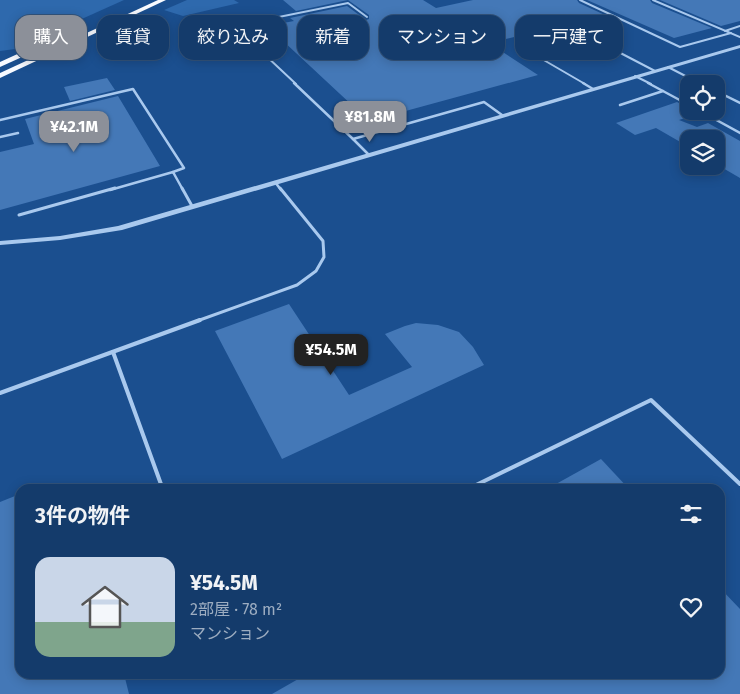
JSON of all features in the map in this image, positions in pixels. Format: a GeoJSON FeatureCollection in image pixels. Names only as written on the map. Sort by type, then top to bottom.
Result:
{"type":"FeatureCollection","features":[{"type":"Feature","properties":{"kind":"highway"},"geometry":{"type":"LineString","coordinates":[[87,26],[144,0]]}},
{"type":"Feature","properties":{"kind":"highway"},"geometry":{"type":"LineString","coordinates":[[0,76],[164,0]]}},
{"type":"Feature","properties":{"kind":"highway"},"geometry":{"type":"LineString","coordinates":[[0,65],[15,58]]}},
{"type":"Feature","properties":{"kind":"street"},"geometry":{"type":"LineString","coordinates":[[0,243],[60,238],[120,228],[740,46]]}},
{"type":"Feature","properties":{"kind":"lane"},"geometry":{"type":"LineString","coordinates":[[580,0],[680,47],[730,33]]}},
{"type":"Feature","properties":{"kind":"lane"},"geometry":{"type":"LineString","coordinates":[[653,0],[740,37]]}},
{"type":"Feature","properties":{"kind":"lane"},"geometry":{"type":"LineString","coordinates":[[364,15],[348,3],[234,26],[369,154]]}},
{"type":"Feature","properties":{"kind":"lane"},"geometry":{"type":"LineString","coordinates":[[725,31],[740,26]]}},
{"type":"Feature","properties":{"kind":"lane"},"geometry":{"type":"LineString","coordinates":[[593,89],[524,48],[582,33],[655,71]]}},
{"type":"Feature","properties":{"kind":"lane"},"geometry":{"type":"LineString","coordinates":[[668,67],[684,75]]}},
{"type":"Feature","properties":{"kind":"lane"},"geometry":{"type":"LineString","coordinates":[[635,76],[680,100]]}},
{"type":"Feature","properties":{"kind":"lane"},"geometry":{"type":"LineString","coordinates":[[0,120],[133,90],[184,168],[19,215]]}},
{"type":"Feature","properties":{"kind":"lane"},"geometry":{"type":"LineString","coordinates":[[620,105],[663,92]]}},
{"type":"Feature","properties":{"kind":"lane"},"geometry":{"type":"LineString","coordinates":[[725,96],[740,103]]}},
{"type":"Feature","properties":{"kind":"lane"},"geometry":{"type":"LineString","coordinates":[[353,139],[484,102],[502,116]]}},
{"type":"Feature","properties":{"kind":"lane"},"geometry":{"type":"LineString","coordinates":[[716,120],[740,133]]}},
{"type":"Feature","properties":{"kind":"lane"},"geometry":{"type":"LineString","coordinates":[[0,137],[18,132]]}},
{"type":"Feature","properties":{"kind":"lane"},"geometry":{"type":"LineString","coordinates":[[173,172],[192,206]]}},
{"type":"Feature","properties":{"kind":"lane"},"geometry":{"type":"LineString","coordinates":[[0,393],[297,285],[316,271],[324,257],[323,241],[276,182]]}},
{"type":"Feature","properties":{"kind":"lane"},"geometry":{"type":"LineString","coordinates":[[113,352],[161,484]]}},
{"type":"Feature","properties":{"kind":"lane"},"geometry":{"type":"LineString","coordinates":[[478,484],[651,400],[740,484]]}},
{"type":"Feature","properties":{"kind":"shaded area"},"geometry":{"type":"Polygon","coordinates":[[[0,0],[124,0],[87,17],[87,15],[15,15],[15,49],[0,51],[0,0]]]}},
{"type":"Feature","properties":{"kind":"shaded area"},"geometry":{"type":"Polygon","coordinates":[[[187,0],[234,0],[239,3],[187,15],[180,15],[164,10],[187,0]]]}},
{"type":"Feature","properties":{"kind":"building"},"geometry":{"type":"Polygon","coordinates":[[[283,0],[348,0],[296,11],[283,0]]]}},
{"type":"Feature","properties":{"kind":"building"},"geometry":{"type":"Polygon","coordinates":[[[348,0],[423,0],[436,8],[473,0],[577,0],[579,3],[605,15],[515,15],[515,37],[505,39],[505,15],[379,15],[379,60],[505,60],[505,53],[538,75],[369,121],[304,60],[369,60],[369,15],[348,0]]]}},
{"type":"Feature","properties":{"kind":"building"},"geometry":{"type":"Polygon","coordinates":[[[587,0],[650,0],[652,3],[712,28],[674,38],[587,0]]]}},
{"type":"Feature","properties":{"kind":"building"},"geometry":{"type":"Polygon","coordinates":[[[660,0],[740,0],[740,21],[721,26],[660,0]]]}},
{"type":"Feature","properties":{"kind":"building"},"geometry":{"type":"Polygon","coordinates":[[[347,6],[359,15],[304,15],[347,6]]]}},
{"type":"Feature","properties":{"kind":"building"},"geometry":{"type":"Polygon","coordinates":[[[297,17],[297,54],[287,45],[287,22],[294,21],[290,18],[297,17]]]}},
{"type":"Feature","properties":{"kind":"building"},"geometry":{"type":"Polygon","coordinates":[[[107,78],[115,90],[70,101],[64,87],[107,78]]]}},
{"type":"Feature","properties":{"kind":"building"},"geometry":{"type":"Polygon","coordinates":[[[118,96],[160,166],[0,210],[0,152],[34,144],[25,119],[118,96]]]}},
{"type":"Feature","properties":{"kind":"building"},"geometry":{"type":"Polygon","coordinates":[[[677,102],[680,104],[679,120],[697,127],[708,123],[720,130],[680,130],[680,142],[656,128],[635,135],[616,123],[677,102]]]}},
{"type":"Feature","properties":{"kind":"building"},"geometry":{"type":"Polygon","coordinates":[[[725,133],[740,141],[740,178],[725,169],[725,133]]]}},
{"type":"Feature","properties":{"kind":"building"},"geometry":{"type":"Polygon","coordinates":[[[289,304],[349,395],[412,367],[385,334],[416,323],[438,325],[459,332],[473,347],[484,365],[282,459],[215,331],[289,304]]]}},
{"type":"Feature","properties":{"kind":"building"},"geometry":{"type":"Polygon","coordinates":[[[601,459],[624,484],[556,484],[601,459]]]}},
{"type":"Feature","properties":{"kind":"building"},"geometry":{"type":"Polygon","coordinates":[[[15,496],[15,679],[125,679],[129,694],[0,694],[0,502],[15,496]]]}},
{"type":"Feature","properties":{"kind":"building"},"geometry":{"type":"Polygon","coordinates":[[[725,593],[740,609],[740,694],[272,694],[298,679],[725,679],[725,593]]]}}]}
